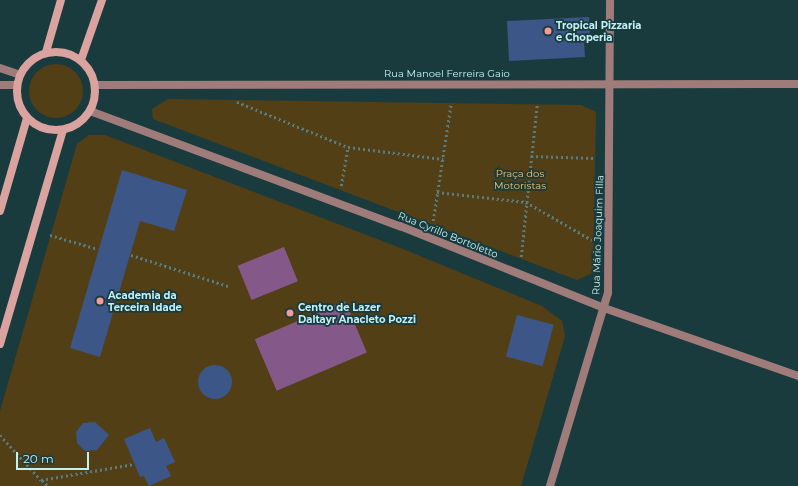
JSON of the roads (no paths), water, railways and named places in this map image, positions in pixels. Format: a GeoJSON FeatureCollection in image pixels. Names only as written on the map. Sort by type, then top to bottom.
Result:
{"type":"FeatureCollection","features":[{"type":"Feature","properties":{"kind":"main road"},"geometry":{"type":"LineString","coordinates":[[46,52],[61,0]]}},
{"type":"Feature","properties":{"kind":"main road"},"geometry":{"type":"LineString","coordinates":[[81,60],[102,0]]}},
{"type":"Feature","properties":{"kind":"main road"},"geometry":{"type":"LineString","coordinates":[[46,52],[64,52],[81,60],[96,85],[90,111],[79,123],[64,130],[44,128],[27,118],[17,97],[17,85],[20,75],[35,57],[46,52]]}},
{"type":"Feature","properties":{"kind":"main road"},"geometry":{"type":"LineString","coordinates":[[0,211],[27,118]]}},
{"type":"Feature","properties":{"kind":"main road"},"geometry":{"type":"LineString","coordinates":[[0,344],[64,130]]}},
{"type":"Feature","properties":{"kind":"street","name":"Rua Mário Joaquim Filla"},"geometry":{"type":"LineString","coordinates":[[550,486],[608,293],[611,83],[610,0]]}},
{"type":"Feature","properties":{"kind":"street"},"geometry":{"type":"LineString","coordinates":[[0,68],[20,75]]}},
{"type":"Feature","properties":{"kind":"street","name":"Rua Manoel Ferreira Gaio"},"geometry":{"type":"LineString","coordinates":[[96,85],[611,83],[798,84]]}},
{"type":"Feature","properties":{"kind":"street"},"geometry":{"type":"LineString","coordinates":[[0,85],[17,85]]}},
{"type":"Feature","properties":{"kind":"street","name":"Rua Cyrillo Bortoletto"},"geometry":{"type":"LineString","coordinates":[[90,111],[400,226],[604,308],[798,376]]}},
{"type":"Feature","properties":{"kind":"place","name":"Tropical Pizzaria e Choperia"},"geometry":{"type":"Point","coordinates":[548,31]}},
{"type":"Feature","properties":{"kind":"place","name":"Academia da Terceira Idade"},"geometry":{"type":"Point","coordinates":[100,301]}},
{"type":"Feature","properties":{"kind":"place","name":"Centro de Lazer Daltayr Anacleto Pozzi"},"geometry":{"type":"Point","coordinates":[290,313]}},
{"type":"Feature","properties":{"kind":"park label","name":"Praça dos Motoristas"},"geometry":{"type":"Point","coordinates":[520,178]}}]}
